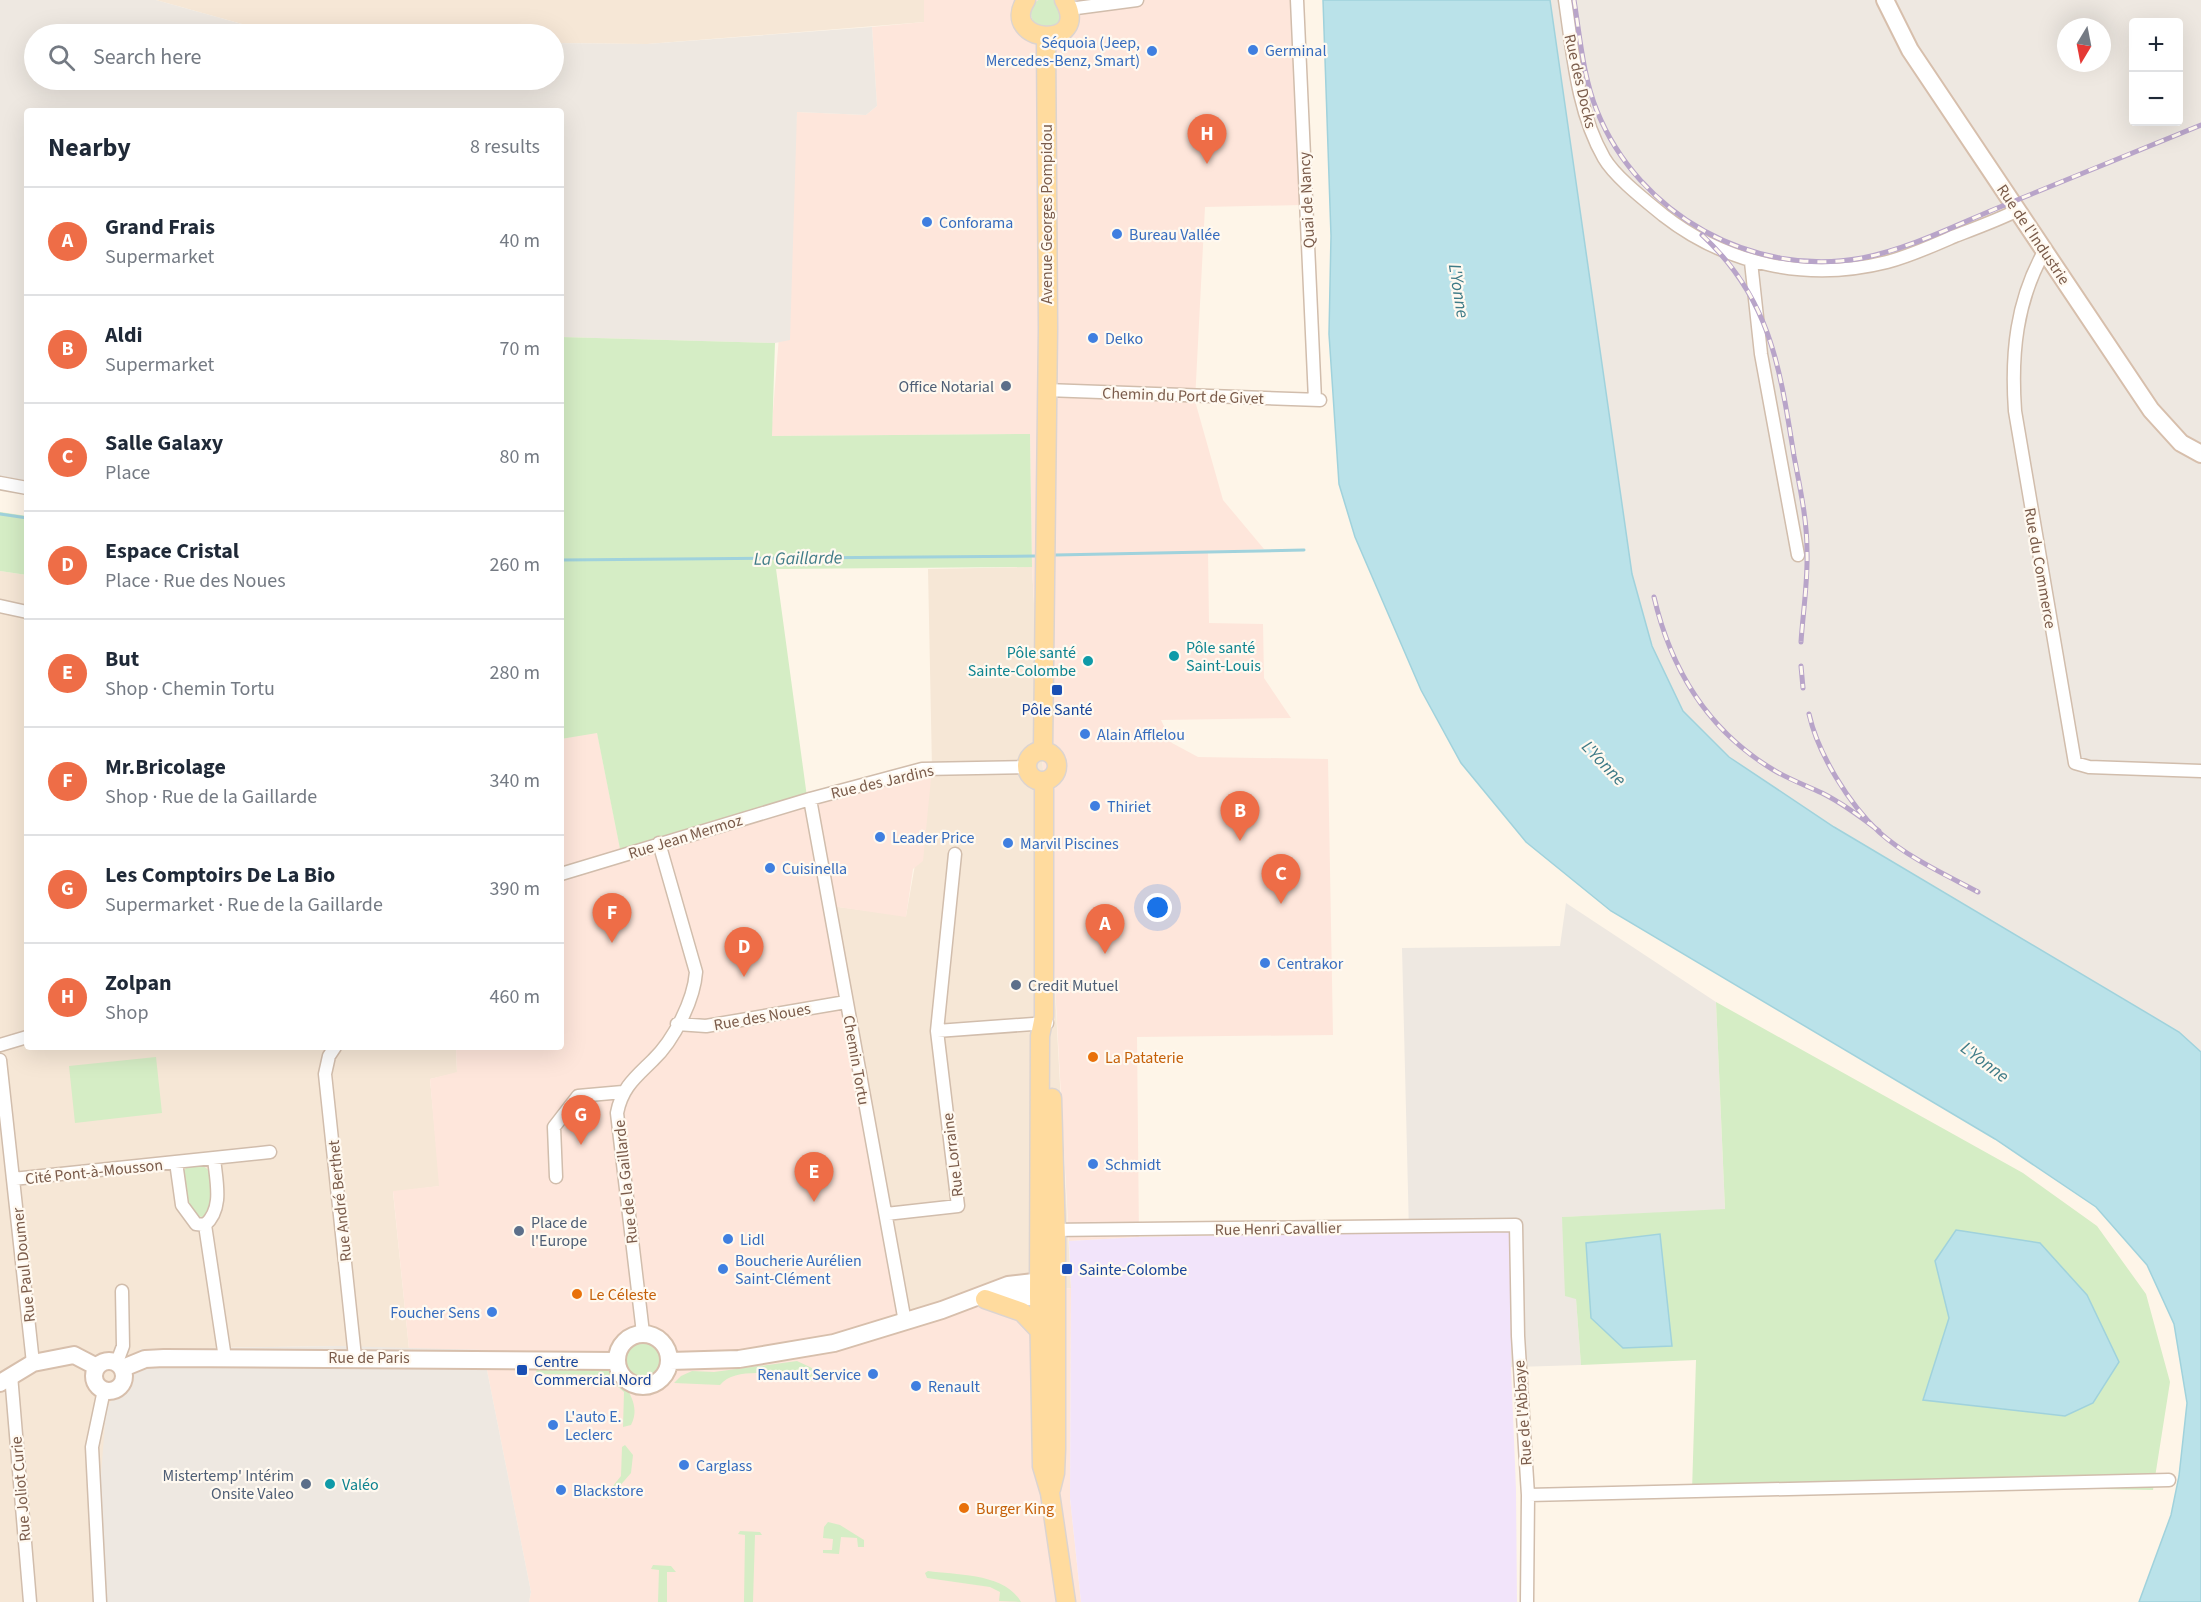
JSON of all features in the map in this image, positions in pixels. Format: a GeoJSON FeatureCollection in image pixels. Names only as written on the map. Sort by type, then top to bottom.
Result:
{"type":"FeatureCollection","features":[{"type":"Feature","properties":{"kind":"main road"},"geometry":{"type":"LineString","coordinates":[[1026,0],[1022,15],[1025,26],[1036,35],[1046,37],[1059,33],[1066,26],[1067,5]]}},
{"type":"Feature","properties":{"kind":"main road","name":"Avenue Georges Pompidou"},"geometry":{"type":"LineString","coordinates":[[1043,750],[1046,37]]}},
{"type":"Feature","properties":{"kind":"main road"},"geometry":{"type":"LineString","coordinates":[[1043,750],[1053,755],[1057,763],[1053,777],[1044,781],[1030,776],[1027,767],[1032,755],[1043,750]]}},
{"type":"Feature","properties":{"kind":"main road"},"geometry":{"type":"LineString","coordinates":[[1044,781],[1047,1289],[1055,1473],[1050,1493]]}},
{"type":"Feature","properties":{"kind":"main road"},"geometry":{"type":"LineString","coordinates":[[1047,1289],[1040,1331],[1042,1466],[1050,1493],[1065,1602]]}},
{"type":"Feature","properties":{"kind":"main road"},"geometry":{"type":"LineString","coordinates":[[985,1299],[1022,1312],[1040,1331]]}},
{"type":"Feature","properties":{"kind":"street"},"geometry":{"type":"LineString","coordinates":[[1067,5],[1137,0]]}},
{"type":"Feature","properties":{"kind":"street","name":"Quai de Nancy"},"geometry":{"type":"LineString","coordinates":[[1297,0],[1317,400]]}},
{"type":"Feature","properties":{"kind":"street","name":"Rue des Docks"},"geometry":{"type":"LineString","coordinates":[[1565,0],[1574,64],[1589,127],[1605,161],[1647,202],[1678,225],[1712,245],[1751,262],[1783,268],[1818,270],[1872,266],[1912,254],[2018,210]]}},
{"type":"Feature","properties":{"kind":"street","name":"Rue de l'Industrie"},"geometry":{"type":"LineString","coordinates":[[1886,0],[1910,50],[2151,410],[2181,442],[2201,454]]}},
{"type":"Feature","properties":{"kind":"street","name":"Rue du Commerce"},"geometry":{"type":"LineString","coordinates":[[2045,250],[2026,289],[2018,320],[2012,368],[2015,411],[2074,763],[2089,767],[2201,771]]}},
{"type":"Feature","properties":{"kind":"street"},"geometry":{"type":"LineString","coordinates":[[1751,262],[1760,345],[1798,555]]}},
{"type":"Feature","properties":{"kind":"street","name":"Chemin du Port de Givet"},"geometry":{"type":"LineString","coordinates":[[1046,390],[1317,400]]}},
{"type":"Feature","properties":{"kind":"street"},"geometry":{"type":"LineString","coordinates":[[0,483],[24,487]]}},
{"type":"Feature","properties":{"kind":"street"},"geometry":{"type":"LineString","coordinates":[[0,606],[24,611]]}},
{"type":"Feature","properties":{"kind":"street","name":"Rue des Jardins"},"geometry":{"type":"LineString","coordinates":[[810,798],[931,767],[1027,767]]}},
{"type":"Feature","properties":{"kind":"street","name":"Rue Jean Mermoz"},"geometry":{"type":"LineString","coordinates":[[564,873],[810,798]]}},
{"type":"Feature","properties":{"kind":"street","name":"Chemin Tortu"},"geometry":{"type":"LineString","coordinates":[[810,798],[905,1322]]}},
{"type":"Feature","properties":{"kind":"street","name":"Rue de la Gaillarde"},"geometry":{"type":"LineString","coordinates":[[643,1333],[617,1113],[623,1092],[634,1076],[664,1047],[677,1024],[693,989],[696,972],[659,843]]}},
{"type":"Feature","properties":{"kind":"street","name":"Rue Lorraine"},"geometry":{"type":"LineString","coordinates":[[886,1214],[958,1206],[937,1031],[955,854]]}},
{"type":"Feature","properties":{"kind":"street","name":"Rue des Noues"},"geometry":{"type":"LineString","coordinates":[[677,1024],[706,1026],[846,1002]]}},
{"type":"Feature","properties":{"kind":"street"},"geometry":{"type":"LineString","coordinates":[[937,1031],[1044,1021]]}},
{"type":"Feature","properties":{"kind":"street"},"geometry":{"type":"LineString","coordinates":[[0,1045],[24,1038]]}},
{"type":"Feature","properties":{"kind":"street","name":"Rue André Berthet"},"geometry":{"type":"LineString","coordinates":[[334,1050],[329,1056],[325,1074],[355,1357]]}},
{"type":"Feature","properties":{"kind":"street","name":"Rue Paul Doumer"},"geometry":{"type":"LineString","coordinates":[[0,1060],[33,1363]]}},
{"type":"Feature","properties":{"kind":"street"},"geometry":{"type":"LineString","coordinates":[[556,1177],[554,1127],[578,1096],[623,1092]]}},
{"type":"Feature","properties":{"kind":"street","name":"Cité Pont-à-Mousson"},"geometry":{"type":"LineString","coordinates":[[13,1179],[270,1152]]}},
{"type":"Feature","properties":{"kind":"street"},"geometry":{"type":"LineString","coordinates":[[214,1158],[218,1200],[212,1219],[205,1226],[225,1358]]}},
{"type":"Feature","properties":{"kind":"street","name":"Cité Pont-à-Mousson"},"geometry":{"type":"LineString","coordinates":[[176,1162],[182,1205],[196,1224],[205,1226]]}},
{"type":"Feature","properties":{"kind":"street","name":"Rue Henri Cavallier"},"geometry":{"type":"LineString","coordinates":[[1047,1230],[1516,1225]]}},
{"type":"Feature","properties":{"kind":"street","name":"Rue de l'Abbaye"},"geometry":{"type":"LineString","coordinates":[[1516,1225],[1518,1336],[1528,1495],[1527,1602]]}},
{"type":"Feature","properties":{"kind":"street"},"geometry":{"type":"LineString","coordinates":[[670,1361],[750,1357],[834,1343],[905,1322],[1008,1285],[1047,1289]]}},
{"type":"Feature","properties":{"kind":"street"},"geometry":{"type":"LineString","coordinates":[[965,1299],[985,1299],[1047,1289]]}},
{"type":"Feature","properties":{"kind":"street"},"geometry":{"type":"LineString","coordinates":[[96,1367],[95,1380],[104,1390],[115,1390],[123,1383],[120,1365],[123,1346],[122,1292]]}},
{"type":"Feature","properties":{"kind":"street"},"geometry":{"type":"LineString","coordinates":[[643,1333],[659,1338],[669,1352],[670,1361],[665,1375],[659,1381],[645,1386],[629,1382],[623,1376],[617,1361],[618,1353],[627,1339],[643,1333]]}},
{"type":"Feature","properties":{"kind":"street"},"geometry":{"type":"LineString","coordinates":[[6,1379],[33,1363],[74,1355],[96,1367]]}},
{"type":"Feature","properties":{"kind":"street","name":"Rue de Paris"},"geometry":{"type":"LineString","coordinates":[[120,1365],[145,1359],[225,1358],[355,1357],[617,1361]]}},
{"type":"Feature","properties":{"kind":"street"},"geometry":{"type":"LineString","coordinates":[[96,1367],[108,1360],[120,1365]]}},
{"type":"Feature","properties":{"kind":"street","name":"Rue Joliot Curie"},"geometry":{"type":"LineString","coordinates":[[6,1379],[30,1602]]}},
{"type":"Feature","properties":{"kind":"street"},"geometry":{"type":"LineString","coordinates":[[100,1602],[92,1447],[104,1390]]}},
{"type":"Feature","properties":{"kind":"street"},"geometry":{"type":"LineString","coordinates":[[1528,1495],[2169,1480]]}},
{"type":"Feature","properties":{"kind":"shaded area"},"geometry":{"type":"Polygon","coordinates":[[[0,0],[156,0],[242,24],[24,24],[24,90],[564,90],[564,43],[647,44],[872,27],[877,106],[866,115],[797,112],[790,340],[775,343],[564,337],[564,108],[24,108],[24,485],[0,481],[0,0]]]}},
{"type":"Feature","properties":{"kind":"shaded area"},"geometry":{"type":"Polygon","coordinates":[[[156,0],[924,0],[925,22],[647,44],[564,43],[564,24],[242,24],[156,0]]]}},
{"type":"Feature","properties":{"kind":"shaded area"},"geometry":{"type":"Polygon","coordinates":[[[924,0],[1297,0],[1301,205],[1205,207],[1195,401],[1223,500],[1264,549],[1208,551],[1209,623],[1263,624],[1264,678],[1291,718],[1161,720],[1172,743],[1198,757],[1328,759],[1333,1035],[1137,1037],[1139,1237],[1069,1241],[1032,567],[1030,434],[771,436],[797,112],[866,115],[877,106],[872,27],[924,22],[924,0]]]}},
{"type":"Feature","properties":{"kind":"shaded area"},"geometry":{"type":"Polygon","coordinates":[[[1550,0],[2201,0],[2201,1052],[2179,1032],[1834,827],[1729,757],[1683,711],[1652,646],[1632,574],[1550,0]]]}},
{"type":"Feature","properties":{"kind":"shaded area"},"geometry":{"type":"Polygon","coordinates":[[[1032,567],[1071,1288],[901,1315],[824,905],[906,916],[932,768],[928,569],[1032,567]]]}},
{"type":"Feature","properties":{"kind":"shaded area"},"geometry":{"type":"Polygon","coordinates":[[[0,571],[24,575],[24,1050],[456,1050],[457,1073],[430,1079],[440,1186],[393,1192],[409,1349],[339,1346],[140,1349],[104,1602],[0,1602],[0,571]]]}},
{"type":"Feature","properties":{"kind":"shaded area"},"geometry":{"type":"Polygon","coordinates":[[[597,732],[621,853],[932,768],[923,861],[913,869],[906,917],[824,905],[901,1315],[1071,1288],[1070,1498],[1081,1602],[529,1602],[531,1592],[483,1350],[409,1349],[393,1191],[439,1186],[430,1079],[457,1072],[456,1050],[564,1050],[564,738],[597,732]]]}},
{"type":"Feature","properties":{"kind":"shaded area"},"geometry":{"type":"Polygon","coordinates":[[[1566,903],[1716,1002],[1725,1210],[1562,1217],[1576,1299],[1581,1365],[1511,1367],[1512,1230],[1409,1232],[1402,948],[1560,946],[1566,903]]]}},
{"type":"Feature","properties":{"kind":"shaded area"},"geometry":{"type":"Polygon","coordinates":[[[1512,1230],[1511,1367],[1516,1489],[1517,1602],[1081,1602],[1070,1498],[1071,1288],[1069,1241],[1139,1237],[1512,1230]]]}},
{"type":"Feature","properties":{"kind":"shaded area"},"geometry":{"type":"Polygon","coordinates":[[[339,1346],[483,1350],[531,1592],[529,1602],[104,1602],[100,1488],[106,1410],[140,1349],[339,1346]]]}},
{"type":"Feature","properties":{"kind":"green space"},"geometry":{"type":"Polygon","coordinates":[[[1040,-1],[1052,-1],[1060,7],[1060,19],[1052,27],[1040,27],[1032,19],[1032,7],[1040,-1]]]}},
{"type":"Feature","properties":{"kind":"green space"},"geometry":{"type":"Polygon","coordinates":[[[564,337],[775,343],[772,436],[1030,434],[1032,567],[776,569],[807,797],[621,854],[597,733],[564,738],[564,337]]]}},
{"type":"Feature","properties":{"kind":"green space"},"geometry":{"type":"Polygon","coordinates":[[[0,512],[24,516],[24,575],[0,571],[0,512]]]}},
{"type":"Feature","properties":{"kind":"green space"},"geometry":{"type":"Polygon","coordinates":[[[1716,1002],[2023,1173],[2097,1226],[2146,1294],[2170,1382],[2153,1490],[2048,1488],[1692,1491],[1696,1360],[1581,1365],[1576,1299],[1565,1296],[1562,1217],[1725,1209],[1716,1002]],[[1949,1318],[1924,1400],[2065,1416],[1949,1318]]]}},
{"type":"Feature","properties":{"kind":"green space"},"geometry":{"type":"Polygon","coordinates":[[[156,1057],[162,1113],[75,1123],[69,1066],[156,1057]]]}},
{"type":"Feature","properties":{"kind":"green space"},"geometry":{"type":"Polygon","coordinates":[[[188,1166],[203,1166],[210,1171],[212,1199],[204,1217],[197,1216],[187,1201],[182,1173],[188,1166]]]}},
{"type":"Feature","properties":{"kind":"green space"},"geometry":{"type":"Polygon","coordinates":[[[643,1343],[655,1348],[660,1360],[655,1372],[643,1377],[631,1372],[626,1360],[631,1348],[643,1343]]]}},
{"type":"Feature","properties":{"kind":"green space"},"geometry":{"type":"Polygon","coordinates":[[[797,1361],[812,1368],[816,1377],[811,1381],[805,1377],[748,1373],[737,1375],[720,1385],[674,1383],[681,1376],[692,1371],[714,1372],[797,1361]]]}},
{"type":"Feature","properties":{"kind":"green space"},"geometry":{"type":"Polygon","coordinates":[[[537,1367],[605,1367],[624,1385],[633,1400],[634,1416],[631,1425],[623,1427],[624,1392],[604,1375],[536,1374],[537,1367]]]}},
{"type":"Feature","properties":{"kind":"green space"},"geometry":{"type":"Polygon","coordinates":[[[625,1445],[633,1455],[631,1473],[606,1499],[604,1497],[621,1476],[622,1447],[625,1445]]]}},
{"type":"Feature","properties":{"kind":"green space"},"geometry":{"type":"Polygon","coordinates":[[[828,1522],[840,1525],[864,1540],[864,1547],[858,1547],[857,1538],[841,1537],[839,1554],[823,1553],[823,1550],[832,1550],[833,1539],[823,1538],[824,1527],[828,1522]]]}},
{"type":"Feature","properties":{"kind":"green space"},"geometry":{"type":"Polygon","coordinates":[[[740,1531],[760,1532],[762,1535],[755,1535],[753,1602],[744,1602],[745,1535],[738,1534],[740,1531]]]}},
{"type":"Feature","properties":{"kind":"green space"},"geometry":{"type":"Polygon","coordinates":[[[653,1565],[671,1566],[676,1572],[667,1572],[667,1602],[658,1602],[659,1570],[651,1569],[653,1565]]]}},
{"type":"Feature","properties":{"kind":"green space"},"geometry":{"type":"Polygon","coordinates":[[[928,1571],[979,1577],[1004,1585],[1021,1602],[999,1601],[1000,1592],[990,1587],[927,1578],[925,1573],[928,1571]]]}},
{"type":"Feature","properties":{"kind":"water","name":"L'Yonne"},"geometry":{"type":"Polygon","coordinates":[[[1323,0],[1550,0],[1632,574],[1652,646],[1683,711],[1729,757],[1834,827],[2179,1032],[2201,1052],[2201,1602],[2139,1602],[2171,1515],[2179,1476],[2187,1403],[2174,1324],[2147,1265],[2096,1207],[1995,1139],[1611,911],[1526,842],[1461,763],[1421,690],[1355,537],[1339,484],[1329,334],[1331,236],[1323,0]]]}},
{"type":"Feature","properties":{"kind":"water"},"geometry":{"type":"Polygon","coordinates":[[[1956,1230],[2040,1243],[2087,1295],[2119,1362],[2093,1403],[2065,1416],[1923,1400],[1949,1318],[1935,1261],[1956,1230]]]}},
{"type":"Feature","properties":{"kind":"water"},"geometry":{"type":"Polygon","coordinates":[[[1660,1234],[1672,1346],[1623,1348],[1591,1318],[1586,1243],[1660,1234]]]}},
{"type":"Feature","properties":{"kind":"waterway"},"geometry":{"type":"LineString","coordinates":[[0,514],[24,518]]}},
{"type":"Feature","properties":{"kind":"waterway","name":"La Gaillarde"},"geometry":{"type":"LineString","coordinates":[[1055,555],[1304,550]]}},
{"type":"Feature","properties":{"kind":"waterway","name":"La Gaillarde"},"geometry":{"type":"LineString","coordinates":[[564,560],[1036,556]]}},
{"type":"Feature","properties":{"kind":"railway"},"geometry":{"type":"LineString","coordinates":[[1574,0],[1585,70],[1592,98],[1616,148],[1641,181],[1671,208],[1704,231],[1741,248],[1781,258],[1821,262],[1862,258],[1896,249],[2201,125]]}},
{"type":"Feature","properties":{"kind":"railway"},"geometry":{"type":"LineString","coordinates":[[1702,235],[1725,259],[1744,284],[1758,310],[1777,365],[1806,527],[1807,574],[1801,642]]}},
{"type":"Feature","properties":{"kind":"railway"},"geometry":{"type":"LineString","coordinates":[[1654,597],[1661,624],[1682,673],[1695,696],[1729,736],[1772,769],[1837,801],[1879,831]]}},
{"type":"Feature","properties":{"kind":"railway"},"geometry":{"type":"LineString","coordinates":[[1801,666],[1803,688]]}},
{"type":"Feature","properties":{"kind":"railway"},"geometry":{"type":"LineString","coordinates":[[1809,714],[1827,762],[1846,793],[1868,821],[1890,841],[1926,865],[1978,892]]}},
{"type":"Feature","properties":{"kind":"place","name":"Germinal"},"geometry":{"type":"Point","coordinates":[1253,50]}},
{"type":"Feature","properties":{"kind":"place","name":"Séquoia (Jeep, Mercedes-Benz, Smart)"},"geometry":{"type":"Point","coordinates":[1152,51]}},
{"type":"Feature","properties":{"kind":"place","name":"Zolpan"},"geometry":{"type":"Point","coordinates":[1207,164]}},
{"type":"Feature","properties":{"kind":"place","name":"Conforama"},"geometry":{"type":"Point","coordinates":[927,222]}},
{"type":"Feature","properties":{"kind":"place","name":"Bureau Vallée"},"geometry":{"type":"Point","coordinates":[1117,234]}},
{"type":"Feature","properties":{"kind":"place","name":"Delko"},"geometry":{"type":"Point","coordinates":[1093,338]}},
{"type":"Feature","properties":{"kind":"place","name":"Office Notarial"},"geometry":{"type":"Point","coordinates":[1006,386]}},
{"type":"Feature","properties":{"kind":"place","name":"Pôle santé Saint-Louis"},"geometry":{"type":"Point","coordinates":[1174,656]}},
{"type":"Feature","properties":{"kind":"place","name":"Pôle santé Sainte-Colombe"},"geometry":{"type":"Point","coordinates":[1088,661]}},
{"type":"Feature","properties":{"kind":"place","name":"Pôle Santé"},"geometry":{"type":"Point","coordinates":[1057,690]}},
{"type":"Feature","properties":{"kind":"place","name":"Alain Afflelou"},"geometry":{"type":"Point","coordinates":[1085,734]}},
{"type":"Feature","properties":{"kind":"place","name":"Thiriet"},"geometry":{"type":"Point","coordinates":[1095,806]}},
{"type":"Feature","properties":{"kind":"place","name":"Leader Price"},"geometry":{"type":"Point","coordinates":[880,837]}},
{"type":"Feature","properties":{"kind":"place","name":"Aldi"},"geometry":{"type":"Point","coordinates":[1240,841]}},
{"type":"Feature","properties":{"kind":"place","name":"Marvil Piscines"},"geometry":{"type":"Point","coordinates":[1008,843]}},
{"type":"Feature","properties":{"kind":"place","name":"Cuisinella"},"geometry":{"type":"Point","coordinates":[770,868]}},
{"type":"Feature","properties":{"kind":"place","name":"Salle Galaxy"},"geometry":{"type":"Point","coordinates":[1281,904]}},
{"type":"Feature","properties":{"kind":"place","name":"Mr.Bricolage"},"geometry":{"type":"Point","coordinates":[612,943]}},
{"type":"Feature","properties":{"kind":"place","name":"Grand Frais"},"geometry":{"type":"Point","coordinates":[1105,954]}},
{"type":"Feature","properties":{"kind":"place","name":"Centrakor"},"geometry":{"type":"Point","coordinates":[1265,963]}},
{"type":"Feature","properties":{"kind":"place","name":"Espace Cristal"},"geometry":{"type":"Point","coordinates":[744,977]}},
{"type":"Feature","properties":{"kind":"place","name":"Credit Mutuel"},"geometry":{"type":"Point","coordinates":[1016,985]}},
{"type":"Feature","properties":{"kind":"place","name":"La Pataterie"},"geometry":{"type":"Point","coordinates":[1093,1057]}},
{"type":"Feature","properties":{"kind":"place","name":"Les Comptoirs De La Bio"},"geometry":{"type":"Point","coordinates":[581,1145]}},
{"type":"Feature","properties":{"kind":"place","name":"Schmidt"},"geometry":{"type":"Point","coordinates":[1093,1164]}},
{"type":"Feature","properties":{"kind":"place","name":"But"},"geometry":{"type":"Point","coordinates":[814,1202]}},
{"type":"Feature","properties":{"kind":"place","name":"Place de l'Europe"},"geometry":{"type":"Point","coordinates":[519,1231]}},
{"type":"Feature","properties":{"kind":"place","name":"Lidl"},"geometry":{"type":"Point","coordinates":[728,1239]}},
{"type":"Feature","properties":{"kind":"place","name":"Boucherie Aurélien Saint-Clément"},"geometry":{"type":"Point","coordinates":[723,1269]}},
{"type":"Feature","properties":{"kind":"place","name":"Sainte-Colombe"},"geometry":{"type":"Point","coordinates":[1067,1269]}},
{"type":"Feature","properties":{"kind":"place","name":"Le Céleste"},"geometry":{"type":"Point","coordinates":[577,1294]}},
{"type":"Feature","properties":{"kind":"place","name":"Foucher Sens"},"geometry":{"type":"Point","coordinates":[492,1312]}},
{"type":"Feature","properties":{"kind":"place","name":"Centre Commercial Nord"},"geometry":{"type":"Point","coordinates":[522,1370]}},
{"type":"Feature","properties":{"kind":"place","name":"Renault Service"},"geometry":{"type":"Point","coordinates":[873,1374]}},
{"type":"Feature","properties":{"kind":"place","name":"Renault"},"geometry":{"type":"Point","coordinates":[916,1386]}},
{"type":"Feature","properties":{"kind":"place","name":"L'auto E. Leclerc"},"geometry":{"type":"Point","coordinates":[553,1425]}},
{"type":"Feature","properties":{"kind":"place","name":"Carglass"},"geometry":{"type":"Point","coordinates":[684,1465]}},
{"type":"Feature","properties":{"kind":"place","name":"Mistertemp' Intérim Onsite Valeo"},"geometry":{"type":"Point","coordinates":[306,1484]}},
{"type":"Feature","properties":{"kind":"place","name":"Valéo"},"geometry":{"type":"Point","coordinates":[330,1484]}},
{"type":"Feature","properties":{"kind":"place","name":"Blackstore"},"geometry":{"type":"Point","coordinates":[561,1490]}},
{"type":"Feature","properties":{"kind":"place","name":"Burger King"},"geometry":{"type":"Point","coordinates":[964,1508]}}]}
